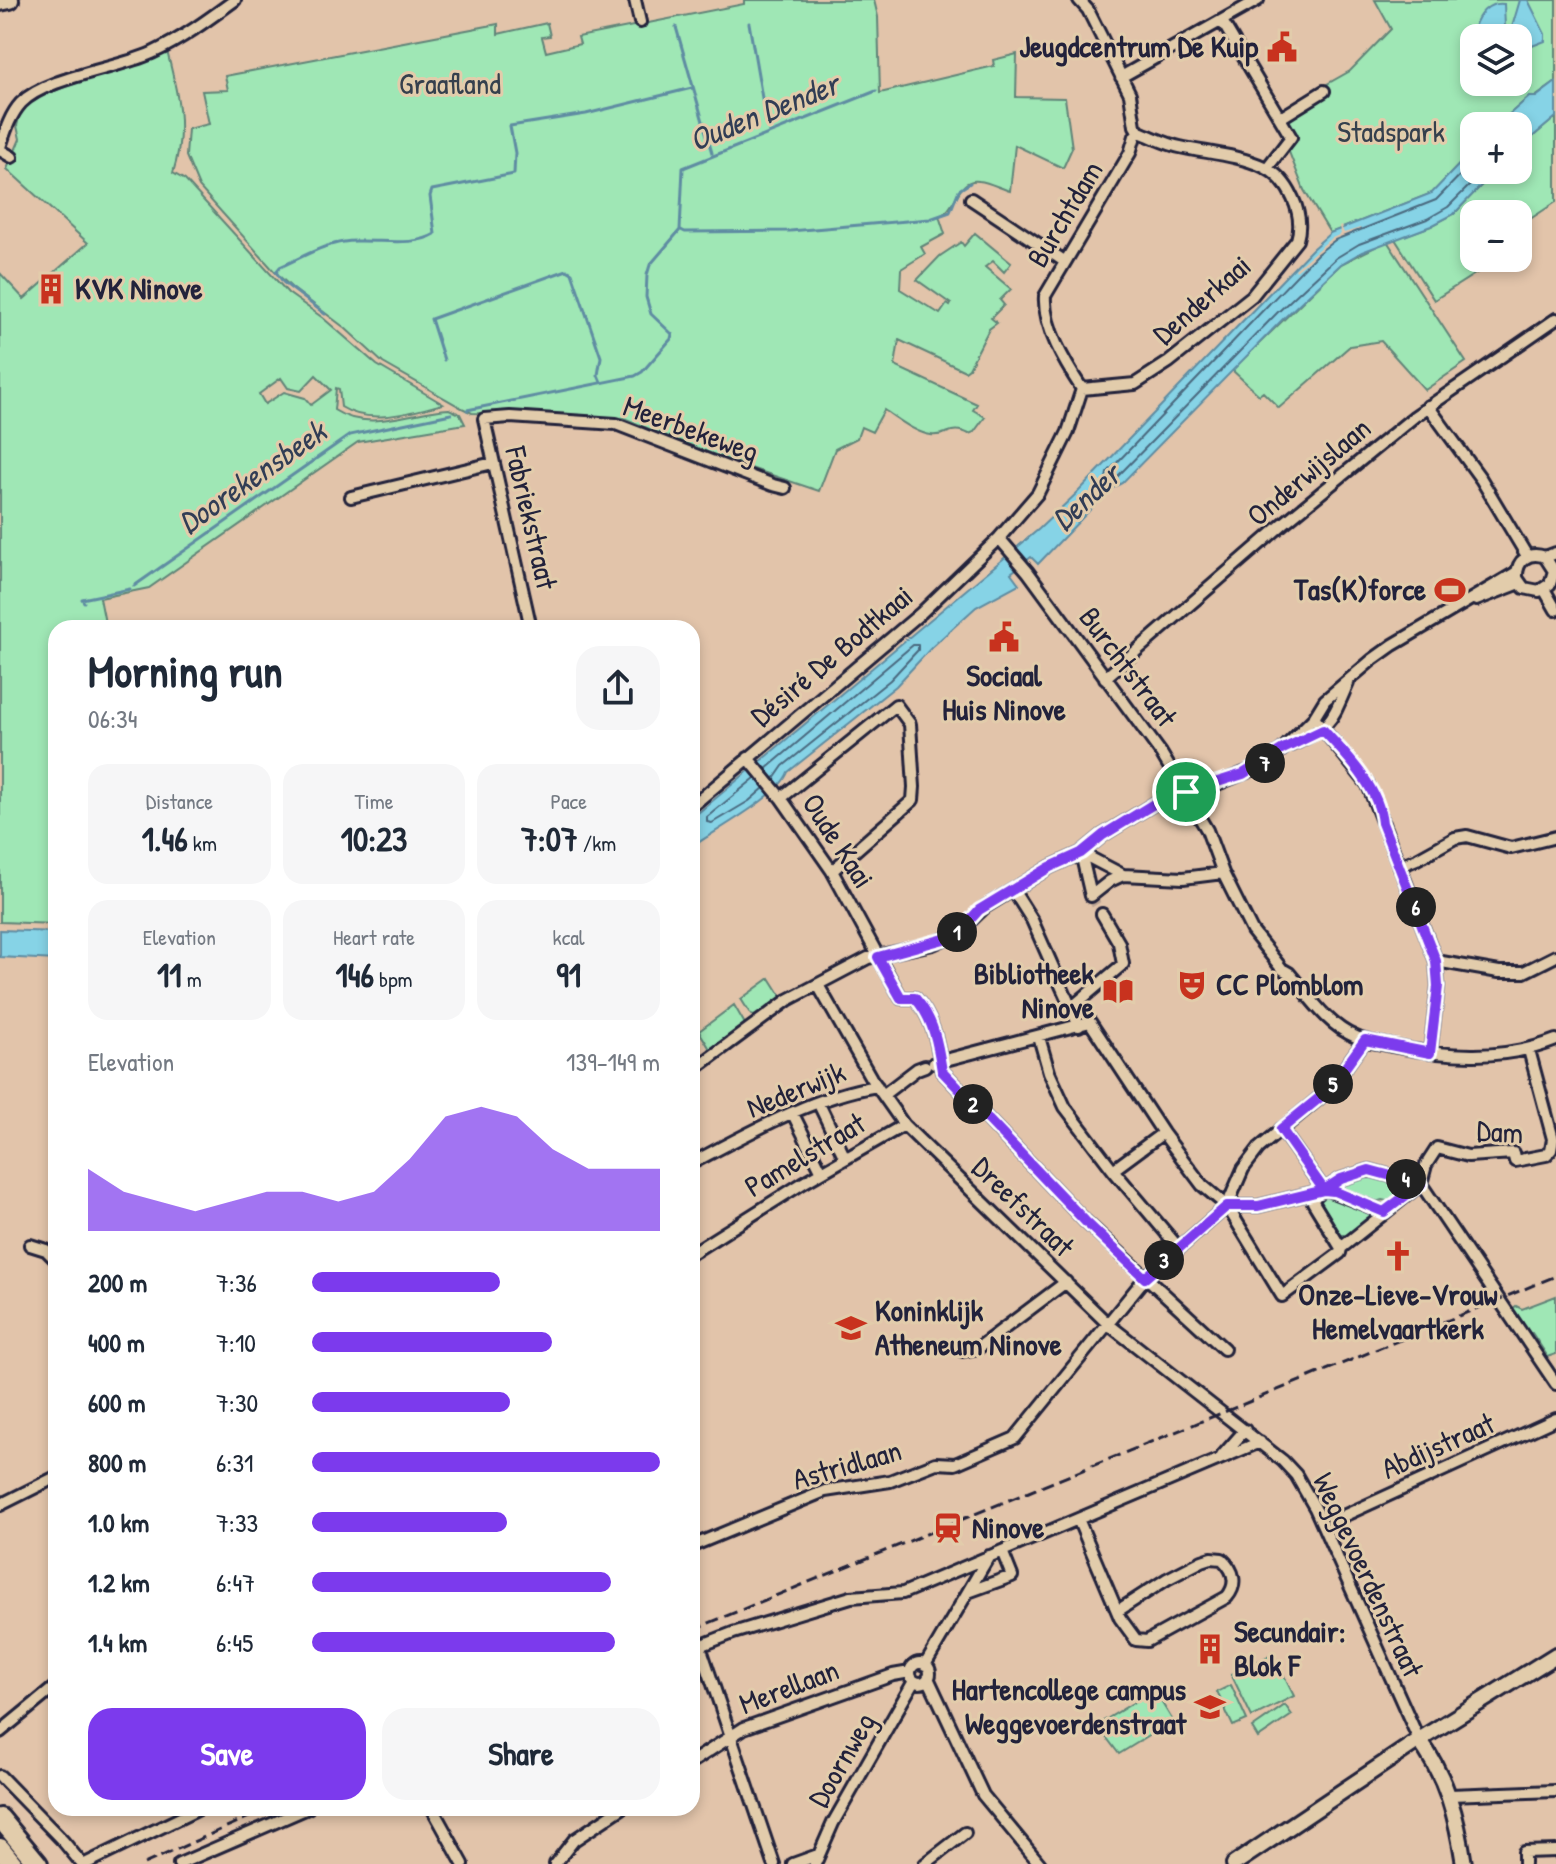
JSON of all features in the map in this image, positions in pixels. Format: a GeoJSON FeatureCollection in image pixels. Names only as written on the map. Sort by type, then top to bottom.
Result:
{"type":"FeatureCollection","features":[{"type":"Feature","properties":{"kind":"highway"},"geometry":{"type":"LineString","coordinates":[[0,1818],[38,1864]]}},
{"type":"Feature","properties":{"kind":"highway"},"geometry":{"type":"LineString","coordinates":[[0,1848],[13,1864]]}},
{"type":"Feature","properties":{"kind":"main road"},"geometry":{"type":"LineString","coordinates":[[0,2],[10,0]]}},
{"type":"Feature","properties":{"kind":"main road"},"geometry":{"type":"LineString","coordinates":[[1234,1864],[1419,1740],[1556,1655]]}},
{"type":"Feature","properties":{"kind":"main road"},"geometry":{"type":"LineString","coordinates":[[1419,1740],[1433,1759],[1450,1795],[1464,1864]]}},
{"type":"Feature","properties":{"kind":"street"},"geometry":{"type":"LineString","coordinates":[[12,157],[0,148],[3,132],[29,96],[150,54],[235,0]]}},
{"type":"Feature","properties":{"kind":"street"},"geometry":{"type":"LineString","coordinates":[[635,0],[640,22]]}},
{"type":"Feature","properties":{"kind":"street"},"geometry":{"type":"LineString","coordinates":[[1079,0],[1088,10],[1130,94],[1135,126],[1139,132],[1166,143],[1267,168],[1291,137],[1282,117],[1222,21]]}},
{"type":"Feature","properties":{"kind":"street"},"geometry":{"type":"LineString","coordinates":[[1121,77],[1258,0]]}},
{"type":"Feature","properties":{"kind":"street"},"geometry":{"type":"LineString","coordinates":[[1282,117],[1324,91]]}},
{"type":"Feature","properties":{"kind":"street","name":"Burchtdam"},"geometry":{"type":"LineString","coordinates":[[1082,389],[1057,343],[1045,306],[1047,289],[1130,153],[1139,132]]}},
{"type":"Feature","properties":{"kind":"street","name":"Denderkaai"},"geometry":{"type":"LineString","coordinates":[[1082,389],[1135,384],[1197,341],[1252,296],[1297,240],[1300,231],[1299,215],[1291,193],[1267,168]]}},
{"type":"Feature","properties":{"kind":"street"},"geometry":{"type":"LineString","coordinates":[[971,199],[1064,261]]}},
{"type":"Feature","properties":{"kind":"street","name":"Onderwijslaan"},"geometry":{"type":"LineString","coordinates":[[1105,678],[1284,523],[1428,406],[1556,319]]}},
{"type":"Feature","properties":{"kind":"street","name":"Désiré De Bodtkaai"},"geometry":{"type":"LineString","coordinates":[[700,800],[1005,545],[1057,456],[1082,389]]}},
{"type":"Feature","properties":{"kind":"street"},"geometry":{"type":"LineString","coordinates":[[1428,406],[1481,479],[1527,556]]}},
{"type":"Feature","properties":{"kind":"street","name":"Meerbekeweg"},"geometry":{"type":"LineString","coordinates":[[484,419],[510,417],[616,424],[785,488]]}},
{"type":"Feature","properties":{"kind":"street","name":"Fabriekstraat"},"geometry":{"type":"LineString","coordinates":[[484,419],[529,620]]}},
{"type":"Feature","properties":{"kind":"street"},"geometry":{"type":"LineString","coordinates":[[351,497],[493,463]]}},
{"type":"Feature","properties":{"kind":"street","name":"Burchtstraat"},"geometry":{"type":"LineString","coordinates":[[1005,545],[1161,753],[1186,792],[1207,830],[1223,873],[1252,931],[1282,969],[1338,1026],[1365,1040]]}},
{"type":"Feature","properties":{"kind":"street"},"geometry":{"type":"LineString","coordinates":[[1551,555],[1555,570],[1553,578],[1544,589],[1529,590],[1518,577],[1520,561],[1527,556],[1551,555]]}},
{"type":"Feature","properties":{"kind":"street"},"geometry":{"type":"LineString","coordinates":[[1283,749],[1314,718],[1325,700],[1393,645],[1448,611],[1518,577]]}},
{"type":"Feature","properties":{"kind":"street"},"geometry":{"type":"LineString","coordinates":[[1544,589],[1556,610]]}},
{"type":"Feature","properties":{"kind":"street"},"geometry":{"type":"LineString","coordinates":[[700,1065],[774,1009],[868,958],[944,939],[962,929],[979,910],[1050,867],[1081,853],[1103,835],[1157,802],[1243,774],[1283,749],[1323,730],[1333,719],[1351,677]]}},
{"type":"Feature","properties":{"kind":"street"},"geometry":{"type":"LineString","coordinates":[[781,798],[896,705],[910,724],[913,800],[832,871]]}},
{"type":"Feature","properties":{"kind":"street"},"geometry":{"type":"LineString","coordinates":[[1314,718],[1368,785],[1436,961],[1438,986],[1430,1053]]}},
{"type":"Feature","properties":{"kind":"street","name":"Oude Kaai"},"geometry":{"type":"LineString","coordinates":[[750,760],[832,871],[901,998],[915,998],[923,1007],[934,1063],[1085,1221],[1224,1349]]}},
{"type":"Feature","properties":{"kind":"street"},"geometry":{"type":"LineString","coordinates":[[1400,866],[1455,838],[1467,836],[1511,848],[1556,837]]}},
{"type":"Feature","properties":{"kind":"street"},"geometry":{"type":"LineString","coordinates":[[1081,853],[1091,896],[1123,875]]}},
{"type":"Feature","properties":{"kind":"street"},"geometry":{"type":"LineString","coordinates":[[1081,853],[1123,875],[1183,878],[1223,873]]}},
{"type":"Feature","properties":{"kind":"street"},"geometry":{"type":"LineString","coordinates":[[1013,890],[1032,920],[1071,1008],[1202,1185],[1227,1206],[1282,1296],[1340,1253],[1341,1248],[1421,1184]]}},
{"type":"Feature","properties":{"kind":"street"},"geometry":{"type":"LineString","coordinates":[[1071,1008],[1123,964],[1119,943],[1102,914]]}},
{"type":"Feature","properties":{"kind":"street"},"geometry":{"type":"LineString","coordinates":[[1436,961],[1499,972],[1524,972],[1556,956]]}},
{"type":"Feature","properties":{"kind":"street","name":"Dreefstraat"},"geometry":{"type":"LineString","coordinates":[[818,985],[904,1125],[1108,1324]]}},
{"type":"Feature","properties":{"kind":"street"},"geometry":{"type":"LineString","coordinates":[[880,1090],[934,1063],[1084,1024]]}},
{"type":"Feature","properties":{"kind":"street"},"geometry":{"type":"LineString","coordinates":[[1039,1037],[1049,1072],[1065,1107],[1178,1247]]}},
{"type":"Feature","properties":{"kind":"street"},"geometry":{"type":"LineString","coordinates":[[1108,1324],[1145,1278],[1227,1206],[1243,1169],[1259,1148],[1329,1090],[1365,1040],[1430,1053],[1478,1055],[1529,1050],[1556,1040]]}},
{"type":"Feature","properties":{"kind":"street","name":"Dam"},"geometry":{"type":"LineString","coordinates":[[1421,1184],[1426,1165],[1437,1148],[1468,1156],[1513,1153],[1515,1161],[1554,1151],[1529,1050]]}},
{"type":"Feature","properties":{"kind":"street","name":"Nederwijk"},"geometry":{"type":"LineString","coordinates":[[700,1159],[845,1091],[880,1090]]}},
{"type":"Feature","properties":{"kind":"street"},"geometry":{"type":"LineString","coordinates":[[818,1102],[845,1158]]}},
{"type":"Feature","properties":{"kind":"street"},"geometry":{"type":"LineString","coordinates":[[793,1114],[822,1172]]}},
{"type":"Feature","properties":{"kind":"street","name":"Pamelstraat"},"geometry":{"type":"LineString","coordinates":[[700,1248],[904,1125]]}},
{"type":"Feature","properties":{"kind":"street"},"geometry":{"type":"LineString","coordinates":[[1281,1129],[1324,1189],[1384,1212]]}},
{"type":"Feature","properties":{"kind":"street"},"geometry":{"type":"LineString","coordinates":[[1113,1170],[1163,1133]]}},
{"type":"Feature","properties":{"kind":"street"},"geometry":{"type":"LineString","coordinates":[[1341,1248],[1313,1202],[1315,1196],[1341,1179],[1369,1170],[1421,1184],[1556,1384]]}},
{"type":"Feature","properties":{"kind":"street"},"geometry":{"type":"LineString","coordinates":[[1227,1206],[1258,1206],[1324,1189]]}},
{"type":"Feature","properties":{"kind":"street"},"geometry":{"type":"LineString","coordinates":[[30,1245],[48,1252]]}},
{"type":"Feature","properties":{"kind":"street"},"geometry":{"type":"LineString","coordinates":[[963,1351],[982,1345],[1066,1282]]}},
{"type":"Feature","properties":{"kind":"street","name":"Weggevoerdenstraat"},"geometry":{"type":"LineString","coordinates":[[1108,1324],[1260,1442],[1296,1475],[1322,1525],[1419,1740]]}},
{"type":"Feature","properties":{"kind":"street","name":"Astridlaan"},"geometry":{"type":"LineString","coordinates":[[700,1543],[825,1491],[890,1481],[936,1463],[955,1464],[1015,1438],[1108,1324]]}},
{"type":"Feature","properties":{"kind":"street","name":"Abdijstraat"},"geometry":{"type":"LineString","coordinates":[[1322,1525],[1556,1419]]}},
{"type":"Feature","properties":{"kind":"street"},"geometry":{"type":"LineString","coordinates":[[1220,1458],[1245,1430]]}},
{"type":"Feature","properties":{"kind":"street"},"geometry":{"type":"LineString","coordinates":[[700,1646],[733,1633],[851,1597],[903,1593],[1260,1442]]}},
{"type":"Feature","properties":{"kind":"street"},"geometry":{"type":"LineString","coordinates":[[0,1505],[48,1481]]}},
{"type":"Feature","properties":{"kind":"street"},"geometry":{"type":"LineString","coordinates":[[1078,1519],[1120,1618],[1132,1637],[1143,1641],[1227,1597],[1234,1582],[1222,1559],[1207,1559],[1167,1579],[1119,1610]]}},
{"type":"Feature","properties":{"kind":"street"},"geometry":{"type":"LineString","coordinates":[[968,1592],[1012,1576],[1002,1551]]}},
{"type":"Feature","properties":{"kind":"street"},"geometry":{"type":"LineString","coordinates":[[925,1665],[989,1556]]}},
{"type":"Feature","properties":{"kind":"street"},"geometry":{"type":"LineString","coordinates":[[700,1658],[774,1864]]}},
{"type":"Feature","properties":{"kind":"street"},"geometry":{"type":"LineString","coordinates":[[925,1665],[915,1664],[912,1676],[919,1683],[928,1678]]}},
{"type":"Feature","properties":{"kind":"street"},"geometry":{"type":"LineString","coordinates":[[925,1665],[966,1764],[983,1795],[1040,1864]]}},
{"type":"Feature","properties":{"kind":"street","name":"Merellaan"},"geometry":{"type":"LineString","coordinates":[[700,1757],[746,1727],[893,1675],[912,1676]]}},
{"type":"Feature","properties":{"kind":"street","name":"Doornweg"},"geometry":{"type":"LineString","coordinates":[[816,1860],[912,1676]]}},
{"type":"Feature","properties":{"kind":"street"},"geometry":{"type":"LineString","coordinates":[[0,1732],[48,1693]]}},
{"type":"Feature","properties":{"kind":"street"},"geometry":{"type":"LineString","coordinates":[[0,1776],[83,1864],[184,1816]]}},
{"type":"Feature","properties":{"kind":"street"},"geometry":{"type":"LineString","coordinates":[[1450,1795],[1556,1791]]}},
{"type":"Feature","properties":{"kind":"street"},"geometry":{"type":"LineString","coordinates":[[179,1864],[290,1816]]}},
{"type":"Feature","properties":{"kind":"street"},"geometry":{"type":"LineString","coordinates":[[436,1816],[463,1864]]}},
{"type":"Feature","properties":{"kind":"street"},"geometry":{"type":"LineString","coordinates":[[555,1864],[574,1840],[610,1816]]}},
{"type":"Feature","properties":{"kind":"street"},"geometry":{"type":"LineString","coordinates":[[925,1864],[965,1833]]}},
{"type":"Feature","properties":{"kind":"street"},"geometry":{"type":"LineString","coordinates":[[1524,1864],[1524,1852],[1556,1851]]}},
{"type":"Feature","properties":{"kind":"street"},"geometry":{"type":"LineString","coordinates":[[793,1864],[816,1860]]}},
{"type":"Feature","properties":{"kind":"green space","name":"Graafland"},"geometry":{"type":"Polygon","coordinates":[[[744,0],[874,0],[878,17],[880,93],[994,66],[993,60],[1017,54],[1016,97],[1065,98],[1072,148],[1063,168],[1015,145],[1010,191],[983,182],[966,184],[945,213],[939,216],[945,234],[921,247],[925,254],[901,269],[900,289],[940,314],[947,304],[951,304],[917,280],[940,256],[961,242],[964,246],[975,233],[1011,263],[1004,272],[993,261],[985,267],[1011,289],[1000,300],[1004,305],[991,318],[997,323],[989,329],[965,371],[899,340],[895,366],[977,404],[973,410],[985,417],[969,434],[953,431],[931,435],[884,410],[872,432],[861,427],[857,438],[835,449],[819,491],[700,451],[624,418],[472,413],[462,408],[383,363],[345,328],[292,288],[199,187],[186,156],[188,129],[209,124],[202,91],[228,90],[225,76],[498,24],[498,34],[547,23],[550,36],[542,37],[546,52],[580,44],[578,37],[744,4],[744,0]]]}},
{"type":"Feature","properties":{"kind":"green space","name":"Stadspark"},"geometry":{"type":"Polygon","coordinates":[[[1375,0],[1556,0],[1556,82],[1535,97],[1529,97],[1512,112],[1460,112],[1460,164],[1432,193],[1330,233],[1304,190],[1274,114],[1350,71],[1391,29],[1375,0]]]}},
{"type":"Feature","properties":{"kind":"green space"},"geometry":{"type":"Polygon","coordinates":[[[167,51],[180,126],[173,173],[185,180],[288,293],[323,318],[377,365],[443,404],[391,416],[365,416],[341,407],[339,389],[336,388],[334,410],[347,417],[376,420],[449,409],[460,414],[465,424],[358,442],[149,588],[100,598],[104,620],[48,620],[48,924],[0,922],[0,273],[24,299],[88,243],[7,169],[20,139],[17,126],[20,113],[34,98],[167,51]],[[316,375],[301,391],[288,388],[281,378],[259,394],[265,404],[284,392],[305,398],[311,405],[331,390],[316,375]]]}},
{"type":"Feature","properties":{"kind":"green space"},"geometry":{"type":"Polygon","coordinates":[[[1556,117],[1556,202],[1532,218],[1532,200],[1467,200],[1483,184],[1532,184],[1532,137],[1556,117]]]}},
{"type":"Feature","properties":{"kind":"green space"},"geometry":{"type":"Polygon","coordinates":[[[1460,208],[1460,272],[1478,272],[1434,300],[1395,239],[1454,214],[1460,208]]]}},
{"type":"Feature","properties":{"kind":"green space"},"geometry":{"type":"Polygon","coordinates":[[[1387,241],[1466,362],[1425,390],[1381,341],[1350,346],[1279,408],[1263,392],[1259,395],[1232,370],[1341,264],[1387,241]]]}},
{"type":"Feature","properties":{"kind":"green space"},"geometry":{"type":"Polygon","coordinates":[[[770,978],[782,997],[751,1015],[741,999],[770,978]]]}},
{"type":"Feature","properties":{"kind":"green space"},"geometry":{"type":"Polygon","coordinates":[[[734,1005],[745,1024],[710,1049],[700,1030],[734,1005]]]}},
{"type":"Feature","properties":{"kind":"green space"},"geometry":{"type":"Polygon","coordinates":[[[1371,1176],[1404,1185],[1406,1190],[1391,1202],[1382,1200],[1373,1203],[1342,1188],[1343,1184],[1371,1176]]]}},
{"type":"Feature","properties":{"kind":"green space"},"geometry":{"type":"Polygon","coordinates":[[[1330,1195],[1369,1211],[1371,1218],[1348,1235],[1337,1235],[1320,1206],[1322,1198],[1330,1195]]]}},
{"type":"Feature","properties":{"kind":"green space"},"geometry":{"type":"Polygon","coordinates":[[[1556,1296],[1556,1354],[1544,1358],[1546,1354],[1532,1333],[1525,1333],[1512,1309],[1516,1306],[1522,1309],[1556,1296]]]}},
{"type":"Feature","properties":{"kind":"green space"},"geometry":{"type":"Polygon","coordinates":[[[1273,1654],[1294,1696],[1252,1717],[1231,1674],[1273,1654]]]}},
{"type":"Feature","properties":{"kind":"green space"},"geometry":{"type":"Polygon","coordinates":[[[1231,1685],[1247,1720],[1233,1726],[1217,1692],[1231,1685]]]}},
{"type":"Feature","properties":{"kind":"green space"},"geometry":{"type":"Polygon","coordinates":[[[1154,1690],[1173,1721],[1119,1754],[1097,1725],[1154,1690]]]}},
{"type":"Feature","properties":{"kind":"green space"},"geometry":{"type":"Polygon","coordinates":[[[1285,1705],[1292,1715],[1258,1738],[1252,1728],[1285,1705]]]}},
{"type":"Feature","properties":{"kind":"water"},"geometry":{"type":"Polygon","coordinates":[[[1520,0],[1528,0],[1545,34],[1545,41],[1532,46],[1532,24],[1513,24],[1520,0]]]}},
{"type":"Feature","properties":{"kind":"water"},"geometry":{"type":"Polygon","coordinates":[[[1504,4],[1505,24],[1476,24],[1485,10],[1504,4]]]}},
{"type":"Feature","properties":{"kind":"water"},"geometry":{"type":"Polygon","coordinates":[[[1556,82],[1556,117],[1532,137],[1532,112],[1512,112],[1529,97],[1536,97],[1556,82]]]}},
{"type":"Feature","properties":{"kind":"water","name":"Dender"},"geometry":{"type":"Polygon","coordinates":[[[1460,164],[1460,184],[1483,184],[1467,200],[1460,200],[1460,208],[1454,214],[1362,252],[1341,264],[1122,483],[1109,490],[1038,564],[1031,557],[1011,573],[1019,584],[976,607],[932,647],[896,686],[788,772],[772,792],[700,842],[700,811],[1039,529],[1330,233],[1432,193],[1460,164]]]}},
{"type":"Feature","properties":{"kind":"water"},"geometry":{"type":"Polygon","coordinates":[[[0,930],[48,932],[48,960],[0,957],[0,930]]]}},
{"type":"Feature","properties":{"kind":"pier"},"geometry":{"type":"Polygon","coordinates":[[[1341,226],[1344,233],[1361,230],[1332,242],[1296,271],[1330,239],[1341,234],[1341,226]]]}},
{"type":"Feature","properties":{"kind":"waterway","name":"Ouden Dender"},"geometry":{"type":"LineString","coordinates":[[749,23],[766,121]]}},
{"type":"Feature","properties":{"kind":"waterway","name":"Ouden Dender"},"geometry":{"type":"LineString","coordinates":[[676,27],[712,153]]}},
{"type":"Feature","properties":{"kind":"waterway"},"geometry":{"type":"LineString","coordinates":[[325,314],[283,282],[276,272],[280,267],[334,244],[413,241],[435,234],[430,196],[432,190],[514,174],[515,153],[510,126],[586,114],[692,88]]}},
{"type":"Feature","properties":{"kind":"waterway","name":"Doorekensbeek"},"geometry":{"type":"LineString","coordinates":[[467,410],[635,376],[642,372],[671,339],[672,334],[651,314],[646,297],[647,275],[650,265],[680,230],[683,168],[876,91]]}},
{"type":"Feature","properties":{"kind":"waterway","name":"Doorekensbeek"},"geometry":{"type":"LineString","coordinates":[[681,230],[790,231],[930,219],[950,212],[959,190],[970,183]]}},
{"type":"Feature","properties":{"kind":"waterway"},"geometry":{"type":"LineString","coordinates":[[444,360],[431,319],[567,270],[572,273],[601,357],[598,375],[601,382]]}},
{"type":"Feature","properties":{"kind":"waterway","name":"Doorekensbeek"},"geometry":{"type":"LineString","coordinates":[[134,586],[350,435],[451,414]]}},
{"type":"Feature","properties":{"kind":"waterway","name":"Doorekensbeek"},"geometry":{"type":"LineString","coordinates":[[84,602],[82,599],[130,589]]}},
{"type":"Feature","properties":{"kind":"tunnel"},"geometry":{"type":"LineString","coordinates":[[1091,896],[1102,914]]}},
{"type":"Feature","properties":{"kind":"railway"},"geometry":{"type":"LineString","coordinates":[[700,1627],[1556,1276]]}},
{"type":"Feature","properties":{"kind":"railway"},"geometry":{"type":"LineString","coordinates":[[144,1864],[251,1816]]}},
{"type":"Feature","properties":{"kind":"place","name":"Jeugdcentrum De Kuip"},"geometry":{"type":"Point","coordinates":[1282,47]}},
{"type":"Feature","properties":{"kind":"place","name":"KVK Ninove"},"geometry":{"type":"Point","coordinates":[51,289]}},
{"type":"Feature","properties":{"kind":"place","name":"Tas(K)force"},"geometry":{"type":"Point","coordinates":[1450,590]}},
{"type":"Feature","properties":{"kind":"place","name":"Sociaal Huis Ninove"},"geometry":{"type":"Point","coordinates":[1004,637]}},
{"type":"Feature","properties":{"kind":"place","name":"CC Plomblom"},"geometry":{"type":"Point","coordinates":[1192,985]}},
{"type":"Feature","properties":{"kind":"place","name":"Bibliotheek Ninove"},"geometry":{"type":"Point","coordinates":[1118,991]}},
{"type":"Feature","properties":{"kind":"place","name":"Onze-Lieve-Vrouw Hemelvaartkerk"},"geometry":{"type":"Point","coordinates":[1398,1256]}},
{"type":"Feature","properties":{"kind":"place","name":"Koninklijk Atheneum Ninove"},"geometry":{"type":"Point","coordinates":[851,1328]}},
{"type":"Feature","properties":{"kind":"place","name":"Ninove"},"geometry":{"type":"Point","coordinates":[948,1528]}},
{"type":"Feature","properties":{"kind":"place","name":"Secundair: Blok F"},"geometry":{"type":"Point","coordinates":[1210,1649]}},
{"type":"Feature","properties":{"kind":"place","name":"Hartencollege campus Weggevoerdenstraat"},"geometry":{"type":"Point","coordinates":[1210,1707]}},
{"type":"Feature","properties":{"kind":"route"},"geometry":{"type":"LineString","coordinates":[[1186,792],[1157,802],[1103,835],[1081,853],[1050,867],[979,910],[962,929],[944,939],[878,957],[901,998],[915,998],[923,1007],[933,1029],[942,1071],[1085,1221],[1145,1278],[1227,1206],[1258,1206],[1324,1190],[1341,1179],[1369,1170],[1421,1184],[1384,1212],[1334,1191],[1324,1190],[1281,1129],[1329,1090],[1365,1040],[1430,1053],[1438,986],[1436,961],[1377,804],[1368,785],[1323,730],[1283,749],[1259,767],[1212,786],[1186,792]]}}]}
